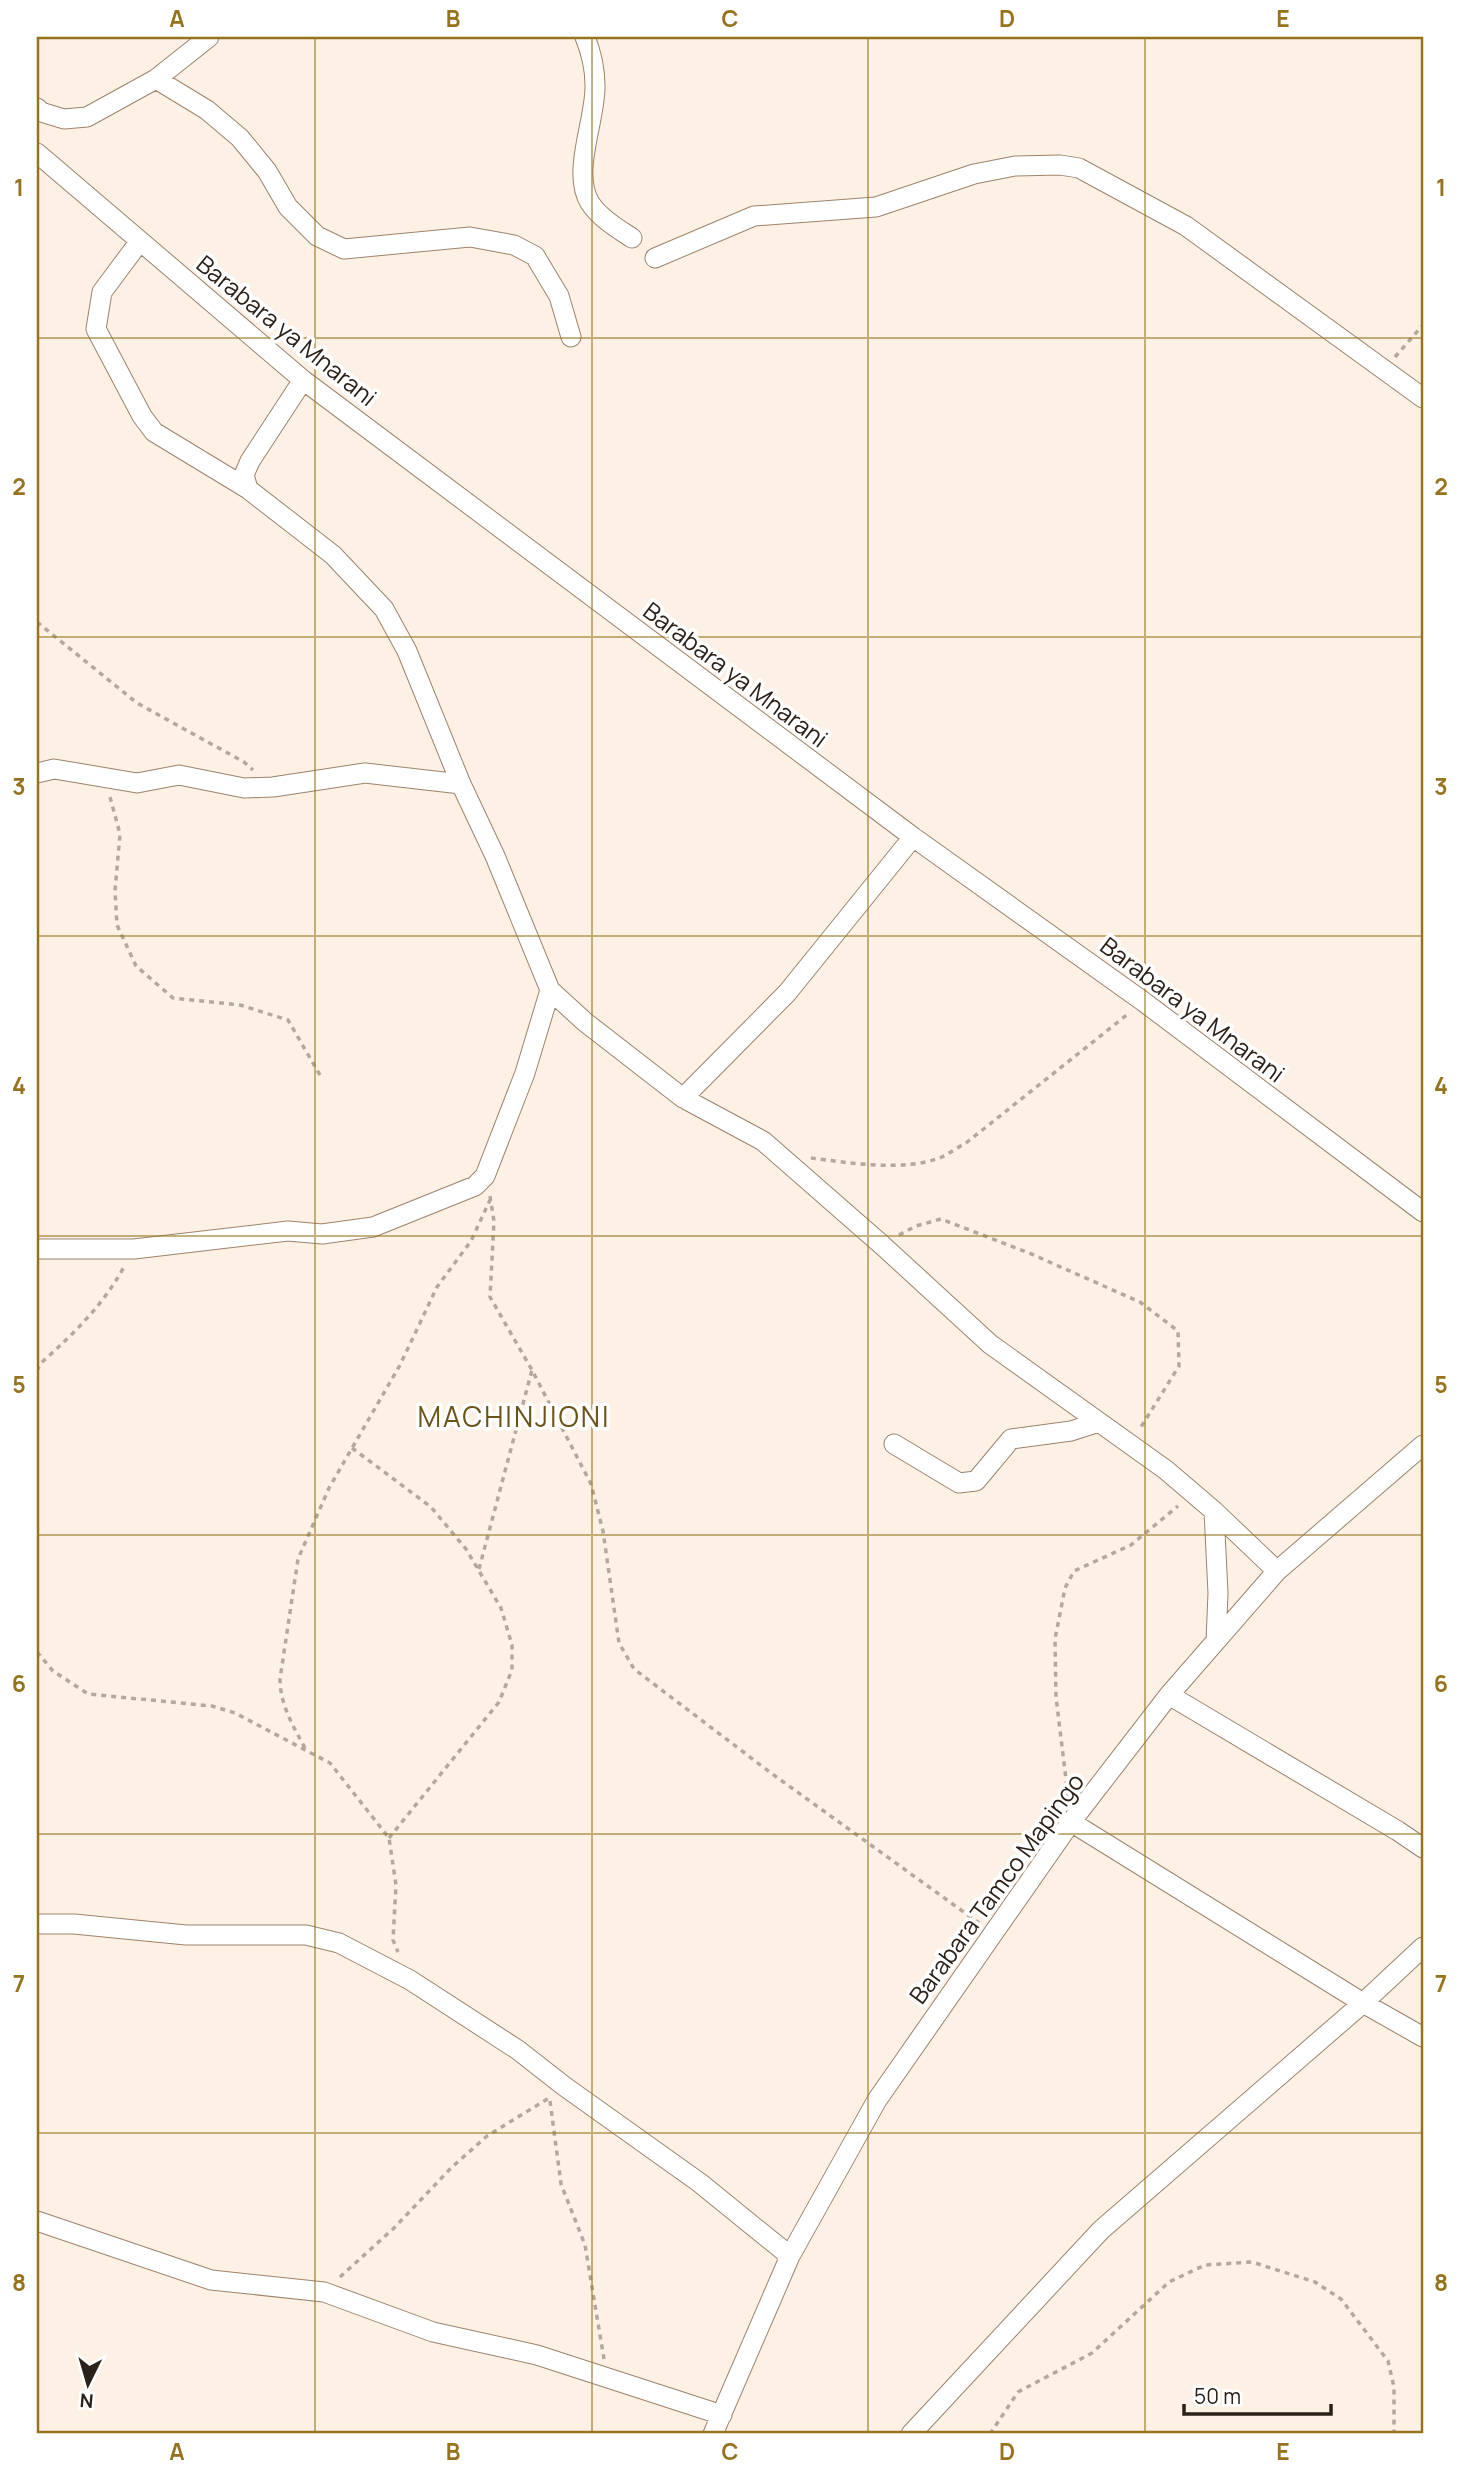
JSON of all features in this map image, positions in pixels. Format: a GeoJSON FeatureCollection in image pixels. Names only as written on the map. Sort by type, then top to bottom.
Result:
{"type":"FeatureCollection","features":[{"type":"Feature","properties":{"kind":"street"},"geometry":{"type":"LineString","coordinates":[[37,108],[41,112],[64,119],[87,117],[156,79],[209,37]]}},
{"type":"Feature","properties":{"kind":"street"},"geometry":{"type":"LineString","coordinates":[[585,37],[591,53],[596,86],[582,182],[590,202],[602,217],[632,238]]}},
{"type":"Feature","properties":{"kind":"street"},"geometry":{"type":"LineString","coordinates":[[156,79],[207,110],[240,138],[267,171],[288,207],[317,236],[335,245],[344,249],[470,237],[514,245],[535,256],[559,296],[571,337]]}},
{"type":"Feature","properties":{"kind":"street","name":"Barabara ya Mnarani"},"geometry":{"type":"LineString","coordinates":[[38,158],[303,380],[913,837],[1144,1002],[1423,1212]]}},
{"type":"Feature","properties":{"kind":"street"},"geometry":{"type":"LineString","coordinates":[[655,258],[754,216],[876,208],[974,174],[1015,166],[1060,165],[1079,168],[1186,226],[1423,398]]}},
{"type":"Feature","properties":{"kind":"street"},"geometry":{"type":"LineString","coordinates":[[140,241],[102,292],[96,329],[142,416],[154,432],[248,489],[333,555],[384,610],[407,651],[550,990],[585,1023],[683,1098],[763,1141],[883,1245],[990,1344],[1130,1444],[1193,1493],[1277,1571]]}},
{"type":"Feature","properties":{"kind":"street"},"geometry":{"type":"LineString","coordinates":[[248,489],[244,475],[250,461],[303,380]]}},
{"type":"Feature","properties":{"kind":"street"},"geometry":{"type":"LineString","coordinates":[[37,773],[54,769],[137,783],[179,775],[244,788],[272,787],[365,773],[461,784]]}},
{"type":"Feature","properties":{"kind":"street"},"geometry":{"type":"LineString","coordinates":[[683,1098],[787,993],[913,837]]}},
{"type":"Feature","properties":{"kind":"street"},"geometry":{"type":"LineString","coordinates":[[37,1249],[134,1249],[288,1231],[322,1234],[373,1227],[475,1186],[485,1176],[525,1073],[550,990]]}},
{"type":"Feature","properties":{"kind":"street"},"geometry":{"type":"LineString","coordinates":[[894,1444],[959,1483],[976,1481],[1012,1439],[1071,1431],[1099,1422]]}},
{"type":"Feature","properties":{"kind":"street","name":"Barabara Tamco Mapingo"},"geometry":{"type":"LineString","coordinates":[[713,2434],[790,2256],[877,2100],[992,1932],[1071,1822],[1169,1695],[1277,1571],[1423,1445]]}},
{"type":"Feature","properties":{"kind":"street"},"geometry":{"type":"LineString","coordinates":[[1214,1511],[1218,1593],[1216,1641]]}},
{"type":"Feature","properties":{"kind":"street"},"geometry":{"type":"LineString","coordinates":[[1169,1695],[1423,1848]]}},
{"type":"Feature","properties":{"kind":"street"},"geometry":{"type":"LineString","coordinates":[[1071,1822],[1363,2003],[1423,2037]]}},
{"type":"Feature","properties":{"kind":"street"},"geometry":{"type":"LineString","coordinates":[[37,1924],[74,1924],[186,1935],[306,1935],[340,1943],[410,1980],[518,2050],[557,2092],[700,2183],[790,2256]]}},
{"type":"Feature","properties":{"kind":"street"},"geometry":{"type":"LineString","coordinates":[[911,2434],[1101,2230],[1363,2003],[1423,1947]]}},
{"type":"Feature","properties":{"kind":"street"},"geometry":{"type":"LineString","coordinates":[[37,2221],[211,2280],[324,2292],[433,2332],[537,2356],[722,2414]]}},
{"type":"Feature","properties":{"kind":"path"},"geometry":{"type":"LineString","coordinates":[[1384,369],[1423,325]]}},
{"type":"Feature","properties":{"kind":"path"},"geometry":{"type":"LineString","coordinates":[[37,622],[137,703],[244,762],[272,787]]}},
{"type":"Feature","properties":{"kind":"path"},"geometry":{"type":"LineString","coordinates":[[99,776],[112,802],[120,834],[115,891],[117,925],[136,966],[173,998],[240,1005],[288,1020],[321,1077]]}},
{"type":"Feature","properties":{"kind":"path"},"geometry":{"type":"LineString","coordinates":[[808,1157],[856,1163],[911,1164],[942,1157],[966,1143],[1144,1002]]}},
{"type":"Feature","properties":{"kind":"path"},"geometry":{"type":"LineString","coordinates":[[485,1176],[494,1221],[491,1297],[591,1484],[603,1531],[619,1643],[634,1668],[771,1773],[992,1932]]}},
{"type":"Feature","properties":{"kind":"path"},"geometry":{"type":"LineString","coordinates":[[304,1748],[280,1693],[298,1559],[329,1488],[400,1365],[438,1287],[471,1241],[490,1199]]}},
{"type":"Feature","properties":{"kind":"path"},"geometry":{"type":"LineString","coordinates":[[883,1245],[916,1226],[941,1219],[1140,1301],[1178,1331],[1179,1366],[1130,1444]]}},
{"type":"Feature","properties":{"kind":"path"},"geometry":{"type":"LineString","coordinates":[[37,1371],[40,1364],[86,1321],[109,1294],[134,1249]]}},
{"type":"Feature","properties":{"kind":"path"},"geometry":{"type":"LineString","coordinates":[[479,1571],[532,1370]]}},
{"type":"Feature","properties":{"kind":"path"},"geometry":{"type":"LineString","coordinates":[[352,1447],[430,1507],[466,1549],[501,1608],[512,1644],[512,1670],[499,1702],[389,1838]]}},
{"type":"Feature","properties":{"kind":"path"},"geometry":{"type":"LineString","coordinates":[[1071,1822],[1056,1697],[1055,1639],[1065,1588],[1074,1571],[1131,1545],[1193,1493]]}},
{"type":"Feature","properties":{"kind":"path"},"geometry":{"type":"LineString","coordinates":[[37,1652],[52,1671],[88,1693],[212,1706],[235,1713],[331,1763],[389,1838],[396,1885],[393,1940],[410,1980]]}},
{"type":"Feature","properties":{"kind":"path"},"geometry":{"type":"LineString","coordinates":[[324,2292],[394,2228],[451,2168],[487,2136],[557,2092],[561,2184],[585,2245],[607,2378]]}},
{"type":"Feature","properties":{"kind":"path"},"geometry":{"type":"LineString","coordinates":[[990,2434],[1018,2392],[1092,2353],[1169,2282],[1205,2265],[1252,2262],[1315,2282],[1341,2299],[1388,2361],[1394,2386],[1394,2434]]}},
{"type":"Feature","properties":{"kind":"district","name":"MACHINJIONI"},"geometry":{"type":"Point","coordinates":[514,1416]}}]}
